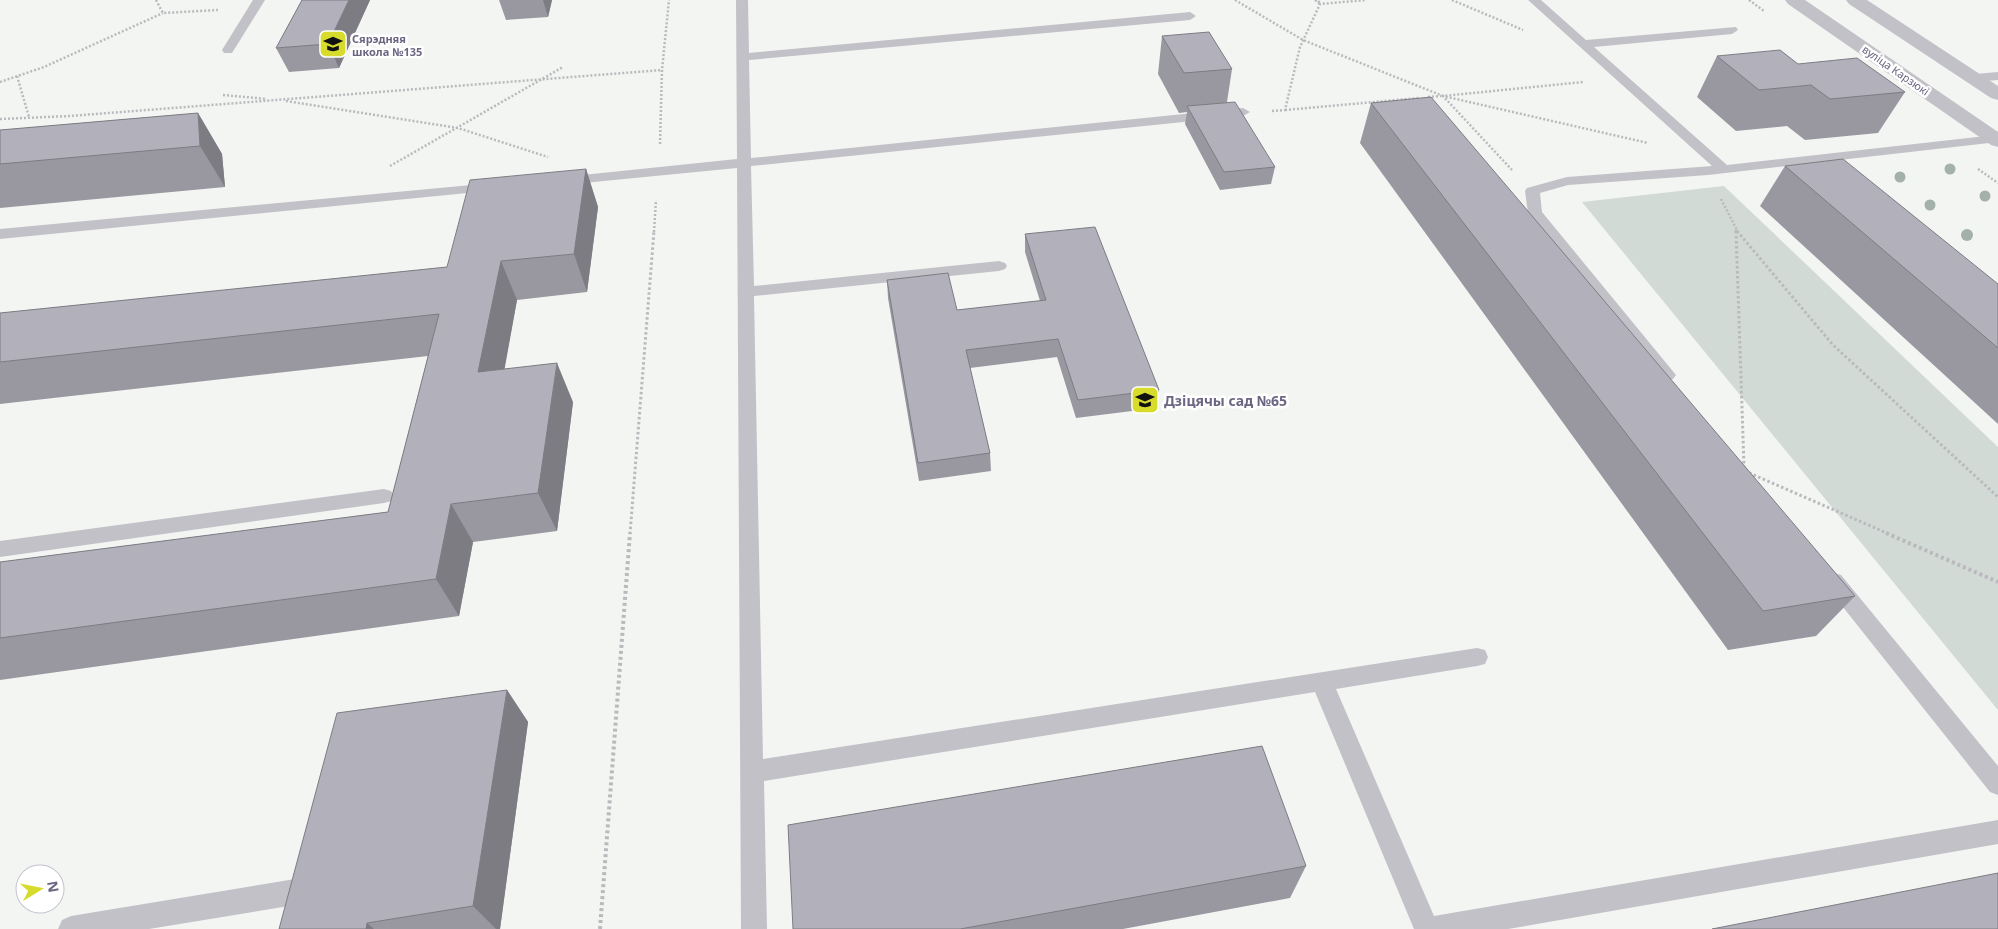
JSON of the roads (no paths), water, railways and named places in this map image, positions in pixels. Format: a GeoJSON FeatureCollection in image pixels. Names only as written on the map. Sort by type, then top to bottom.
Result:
{"type":"FeatureCollection","features":[{"type":"Feature","properties":{"kind":"street","name":"вуліца Карзюкі"},"geometry":{"type":"LineString","coordinates":[[1794,0],[1996,140]]}},
{"type":"Feature","properties":{"kind":"street"},"geometry":{"type":"LineString","coordinates":[[1855,0],[1998,94]]}},
{"type":"Feature","properties":{"kind":"lane"},"geometry":{"type":"LineString","coordinates":[[742,0],[754,929]]}},
{"type":"Feature","properties":{"kind":"lane"},"geometry":{"type":"LineString","coordinates":[[1534,0],[1622,78],[1716,170]]}},
{"type":"Feature","properties":{"kind":"lane"},"geometry":{"type":"LineString","coordinates":[[228,50],[256,4]]}},
{"type":"Feature","properties":{"kind":"lane"},"geometry":{"type":"LineString","coordinates":[[742,57],[1190,16]]}},
{"type":"Feature","properties":{"kind":"lane"},"geometry":{"type":"LineString","coordinates":[[1584,44],[1732,30]]}},
{"type":"Feature","properties":{"kind":"lane"},"geometry":{"type":"LineString","coordinates":[[1975,78],[1998,76]]}},
{"type":"Feature","properties":{"kind":"lane"},"geometry":{"type":"LineString","coordinates":[[549,182],[744,164],[1243,112]]}},
{"type":"Feature","properties":{"kind":"lane"},"geometry":{"type":"LineString","coordinates":[[1677,387],[1535,213],[1532,191],[1567,181],[1716,170],[1811,158],[1996,140]]}},
{"type":"Feature","properties":{"kind":"lane"},"geometry":{"type":"LineString","coordinates":[[1811,158],[1826,171]]}},
{"type":"Feature","properties":{"kind":"lane"},"geometry":{"type":"LineString","coordinates":[[0,234],[510,186]]}},
{"type":"Feature","properties":{"kind":"lane"},"geometry":{"type":"LineString","coordinates":[[745,292],[999,266]]}},
{"type":"Feature","properties":{"kind":"lane"},"geometry":{"type":"LineString","coordinates":[[0,549],[384,496]]}},
{"type":"Feature","properties":{"kind":"lane"},"geometry":{"type":"LineString","coordinates":[[1825,570],[1998,784]]}},
{"type":"Feature","properties":{"kind":"lane"},"geometry":{"type":"LineString","coordinates":[[752,772],[1477,656]]}},
{"type":"Feature","properties":{"kind":"lane"},"geometry":{"type":"LineString","coordinates":[[1321,681],[1428,929]]}},
{"type":"Feature","properties":{"kind":"lane"},"geometry":{"type":"LineString","coordinates":[[1434,929],[1998,832]]}},
{"type":"Feature","properties":{"kind":"lane"},"geometry":{"type":"LineString","coordinates":[[70,929],[294,892]]}},
{"type":"Feature","properties":{"kind":"place","name":"Сярэдняя школа №135"},"geometry":{"type":"Point","coordinates":[333,44]}},
{"type":"Feature","properties":{"kind":"place","name":"Дзіцячы сад №65"},"geometry":{"type":"Point","coordinates":[1145,400]}}]}
